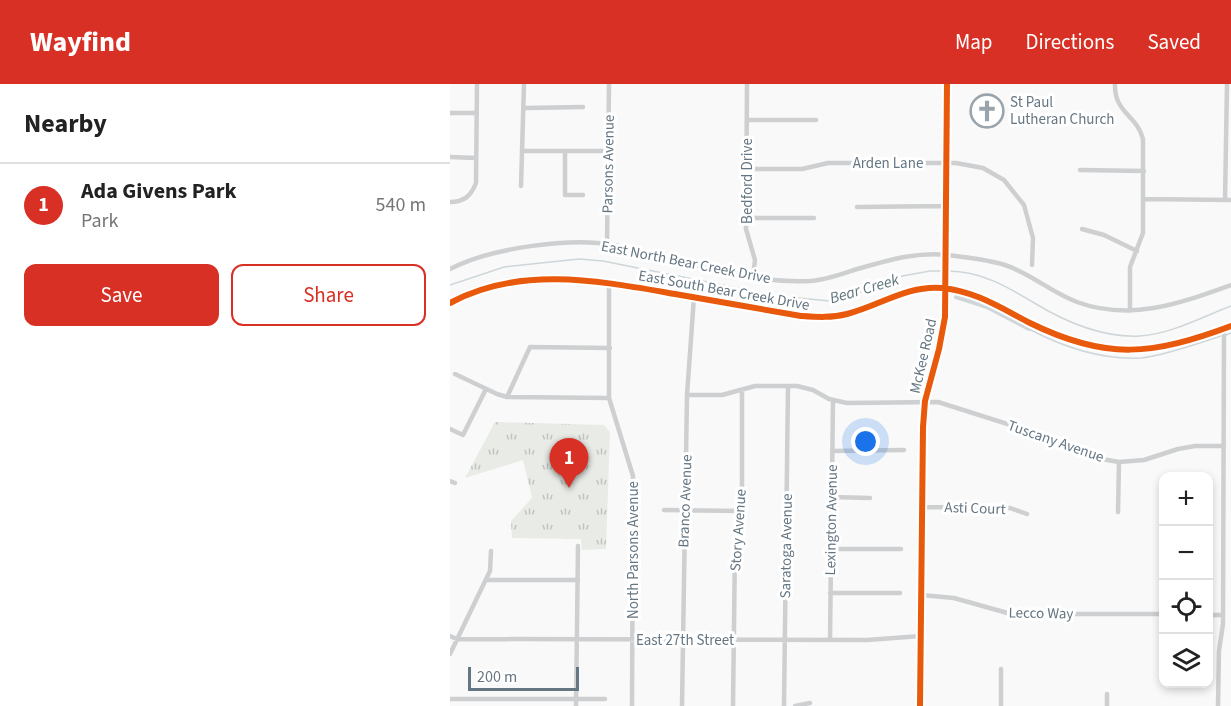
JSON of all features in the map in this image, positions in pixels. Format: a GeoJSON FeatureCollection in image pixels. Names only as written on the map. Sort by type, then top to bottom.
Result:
{"type":"FeatureCollection","features":[{"type":"Feature","properties":{"kind":"street"},"geometry":{"type":"LineString","coordinates":[[450,202],[464,200],[473,192],[476,183],[477,84]]}},
{"type":"Feature","properties":{"kind":"street"},"geometry":{"type":"LineString","coordinates":[[521,186],[524,84]]}},
{"type":"Feature","properties":{"kind":"street","name":"Parsons Avenue"},"geometry":{"type":"LineString","coordinates":[[607,244],[609,84]]}},
{"type":"Feature","properties":{"kind":"street","name":"Bedford Drive"},"geometry":{"type":"LineString","coordinates":[[747,84],[746,218],[747,236],[755,260],[753,276]]}},
{"type":"Feature","properties":{"kind":"street","name":"McKee Road"},"geometry":{"type":"LineString","coordinates":[[920,706],[925,401],[942,333],[945,288],[947,84]]}},
{"type":"Feature","properties":{"kind":"street"},"geometry":{"type":"LineString","coordinates":[[1114,84],[1119,105],[1140,128],[1142,134],[1143,233],[1130,267],[1130,311]]}},
{"type":"Feature","properties":{"kind":"street"},"geometry":{"type":"LineString","coordinates":[[1143,199],[1228,200],[1227,84]]}},
{"type":"Feature","properties":{"kind":"street"},"geometry":{"type":"LineString","coordinates":[[524,108],[583,107]]}},
{"type":"Feature","properties":{"kind":"street"},"geometry":{"type":"LineString","coordinates":[[450,113],[477,113]]}},
{"type":"Feature","properties":{"kind":"street"},"geometry":{"type":"LineString","coordinates":[[747,120],[816,120]]}},
{"type":"Feature","properties":{"kind":"street"},"geometry":{"type":"LineString","coordinates":[[522,151],[608,151]]}},
{"type":"Feature","properties":{"kind":"street"},"geometry":{"type":"LineString","coordinates":[[565,151],[565,195],[583,195]]}},
{"type":"Feature","properties":{"kind":"street"},"geometry":{"type":"LineString","coordinates":[[450,157],[476,158]]}},
{"type":"Feature","properties":{"kind":"street","name":"Arden Lane"},"geometry":{"type":"LineString","coordinates":[[747,169],[802,170],[828,163],[946,162],[983,168],[999,176],[1024,205],[1033,238],[1032,265]]}},
{"type":"Feature","properties":{"kind":"street"},"geometry":{"type":"LineString","coordinates":[[1080,170],[1144,171]]}},
{"type":"Feature","properties":{"kind":"street"},"geometry":{"type":"LineString","coordinates":[[857,207],[945,206]]}},
{"type":"Feature","properties":{"kind":"street"},"geometry":{"type":"LineString","coordinates":[[746,218],[814,219]]}},
{"type":"Feature","properties":{"kind":"street"},"geometry":{"type":"LineString","coordinates":[[1082,229],[1104,235],[1137,251]]}},
{"type":"Feature","properties":{"kind":"street","name":"East North Bear Creek Drive"},"geometry":{"type":"LineString","coordinates":[[450,268],[483,256],[517,248],[562,244],[607,244],[753,276],[811,281],[833,277],[893,258],[924,254],[1005,265],[1078,303],[1114,311],[1158,309],[1231,285]]}},
{"type":"Feature","properties":{"kind":"street","name":"East South Bear Creek Drive"},"geometry":{"type":"LineString","coordinates":[[450,303],[476,290],[563,278],[609,282],[801,316],[826,317],[846,314],[905,292],[945,288],[985,298],[1051,333],[1070,340],[1117,350],[1155,349],[1231,326]]}},
{"type":"Feature","properties":{"kind":"street"},"geometry":{"type":"LineString","coordinates":[[455,374],[507,396],[609,398],[609,282]]}},
{"type":"Feature","properties":{"kind":"street","name":"Branco Avenue"},"geometry":{"type":"LineString","coordinates":[[682,706],[687,395],[694,297]]}},
{"type":"Feature","properties":{"kind":"street"},"geometry":{"type":"LineString","coordinates":[[1218,706],[1219,651],[1223,615],[1224,329]]}},
{"type":"Feature","properties":{"kind":"street"},"geometry":{"type":"LineString","coordinates":[[507,396],[530,347],[610,348]]}},
{"type":"Feature","properties":{"kind":"street"},"geometry":{"type":"LineString","coordinates":[[687,395],[722,395],[754,387],[788,386],[813,390],[833,401]]}},
{"type":"Feature","properties":{"kind":"street","name":"Saratoga Avenue"},"geometry":{"type":"LineString","coordinates":[[783,706],[786,640],[788,386]]}},
{"type":"Feature","properties":{"kind":"street"},"geometry":{"type":"LineString","coordinates":[[450,429],[463,435],[486,389]]}},
{"type":"Feature","properties":{"kind":"street","name":"Story Avenue"},"geometry":{"type":"LineString","coordinates":[[733,706],[735,546],[741,526],[742,511],[742,390]]}},
{"type":"Feature","properties":{"kind":"street","name":"North Parsons Avenue"},"geometry":{"type":"LineString","coordinates":[[609,398],[633,476],[632,706]]}},
{"type":"Feature","properties":{"kind":"street","name":"Tuscany Avenue"},"geometry":{"type":"LineString","coordinates":[[833,401],[848,403],[925,401],[943,404],[1023,429],[1096,458],[1119,462],[1144,460],[1195,446],[1224,446]]}},
{"type":"Feature","properties":{"kind":"street","name":"Lexington Avenue"},"geometry":{"type":"LineString","coordinates":[[830,640],[833,401]]}},
{"type":"Feature","properties":{"kind":"street"},"geometry":{"type":"LineString","coordinates":[[832,451],[904,450]]}},
{"type":"Feature","properties":{"kind":"street"},"geometry":{"type":"LineString","coordinates":[[1118,512],[1119,462]]}},
{"type":"Feature","properties":{"kind":"street"},"geometry":{"type":"LineString","coordinates":[[831,497],[870,498]]}},
{"type":"Feature","properties":{"kind":"street","name":"Asti Court"},"geometry":{"type":"LineString","coordinates":[[922,507],[1010,508],[1027,514]]}},
{"type":"Feature","properties":{"kind":"street"},"geometry":{"type":"LineString","coordinates":[[664,510],[742,511]]}},
{"type":"Feature","properties":{"kind":"street"},"geometry":{"type":"LineString","coordinates":[[576,706],[578,546]]}},
{"type":"Feature","properties":{"kind":"street"},"geometry":{"type":"LineString","coordinates":[[831,549],[901,549]]}},
{"type":"Feature","properties":{"kind":"street"},"geometry":{"type":"LineString","coordinates":[[450,654],[486,580],[490,567],[490,551]]}},
{"type":"Feature","properties":{"kind":"street"},"geometry":{"type":"LineString","coordinates":[[486,580],[578,580]]}},
{"type":"Feature","properties":{"kind":"street"},"geometry":{"type":"LineString","coordinates":[[1223,586],[1231,586]]}},
{"type":"Feature","properties":{"kind":"street"},"geometry":{"type":"LineString","coordinates":[[830,593],[900,593]]}},
{"type":"Feature","properties":{"kind":"street","name":"Lecco Way"},"geometry":{"type":"LineString","coordinates":[[921,595],[961,599],[1011,614],[1159,614]]}},
{"type":"Feature","properties":{"kind":"street"},"geometry":{"type":"LineString","coordinates":[[1213,615],[1223,615]]}},
{"type":"Feature","properties":{"kind":"street","name":"East 27th Street"},"geometry":{"type":"LineString","coordinates":[[450,636],[457,639],[576,640],[867,640],[921,636]]}},
{"type":"Feature","properties":{"kind":"street"},"geometry":{"type":"LineString","coordinates":[[1001,669],[1001,706]]}},
{"type":"Feature","properties":{"kind":"street"},"geometry":{"type":"LineString","coordinates":[[1107,694],[1107,706]]}},
{"type":"Feature","properties":{"kind":"street"},"geometry":{"type":"LineString","coordinates":[[450,699],[605,699]]}},
{"type":"Feature","properties":{"kind":"street"},"geometry":{"type":"LineString","coordinates":[[795,706],[810,703]]}},
{"type":"Feature","properties":{"kind":"green space"},"geometry":{"type":"Polygon","coordinates":[[[495,422],[604,425],[610,432],[606,549],[582,550],[581,539],[512,538],[511,521],[532,498],[523,460],[465,478],[495,422]]]}},
{"type":"Feature","properties":{"kind":"waterway","name":"Bear Creek"},"geometry":{"type":"LineString","coordinates":[[450,285],[504,267],[579,259],[603,261],[777,296],[830,301],[846,298],[897,277],[943,271]]}},
{"type":"Feature","properties":{"kind":"waterway","name":"Bear Creek"},"geometry":{"type":"LineString","coordinates":[[948,271],[972,274],[994,281],[1060,317],[1099,332],[1126,336],[1152,335],[1163,332],[1231,306]]}},
{"type":"Feature","properties":{"kind":"waterway"},"geometry":{"type":"LineString","coordinates":[[956,297],[987,307],[1029,329]]}},
{"type":"Feature","properties":{"kind":"waterway"},"geometry":{"type":"LineString","coordinates":[[1029,329],[1083,351],[1126,358],[1160,355],[1221,336]]}},
{"type":"Feature","properties":{"kind":"waterway"},"geometry":{"type":"LineString","coordinates":[[1226,335],[1231,333]]}},
{"type":"Feature","properties":{"kind":"cycle path"},"geometry":{"type":"LineString","coordinates":[[920,706],[923,427],[925,401],[945,317],[947,84]]}},
{"type":"Feature","properties":{"kind":"cycle path"},"geometry":{"type":"LineString","coordinates":[[450,303],[477,291],[504,284],[561,279],[618,285],[801,316],[824,317],[847,314],[917,290],[942,288],[977,296],[1058,335],[1083,344],[1107,348],[1130,350],[1153,348],[1203,336],[1231,326]]}},
{"type":"Feature","properties":{"kind":"place","name":"St Paul Lutheran Church"},"geometry":{"type":"Point","coordinates":[987,111]}},
{"type":"Feature","properties":{"kind":"place","name":"Ada Givens Park"},"geometry":{"type":"Point","coordinates":[569,488]}}]}
